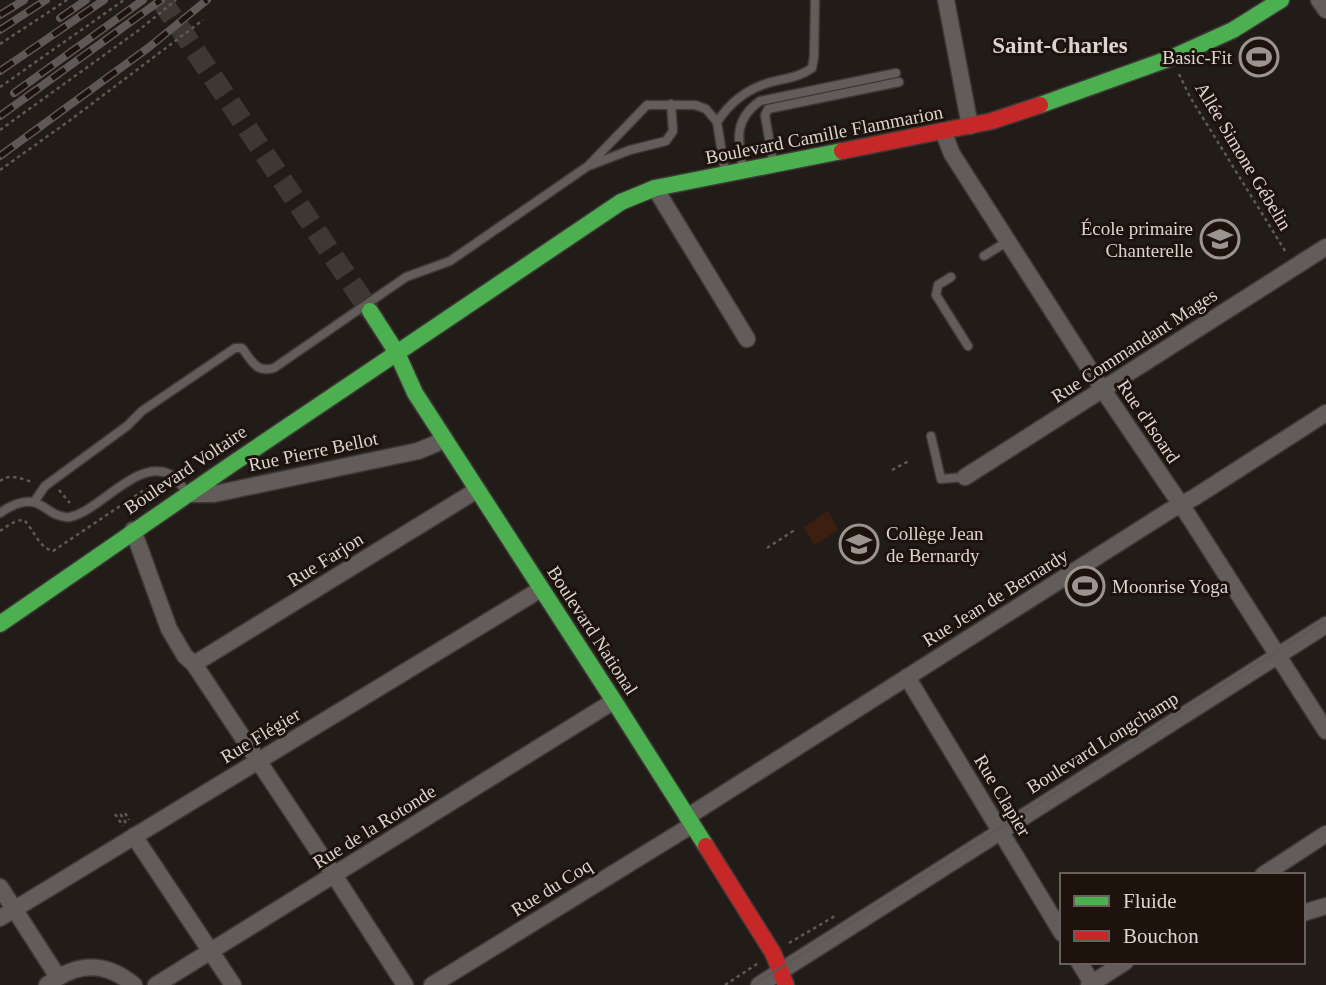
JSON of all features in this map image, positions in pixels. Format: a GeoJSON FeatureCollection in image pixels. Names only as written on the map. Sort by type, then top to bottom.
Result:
{"type":"FeatureCollection","features":[{"type":"Feature","properties":{"kind":"main road","name":"Boulevard Camille Flammarion"},"geometry":{"type":"LineString","coordinates":[[397,353],[621,202],[655,188],[992,121],[1171,58],[1249,22],[1281,0]]}},
{"type":"Feature","properties":{"kind":"main road","name":"Boulevard National"},"geometry":{"type":"LineString","coordinates":[[370,311],[397,353],[411,387],[690,821],[773,953],[783,978]]}},
{"type":"Feature","properties":{"kind":"main road","name":"Boulevard Voltaire"},"geometry":{"type":"LineString","coordinates":[[0,624],[133,530],[397,353]]}},
{"type":"Feature","properties":{"kind":"street"},"geometry":{"type":"LineString","coordinates":[[946,0],[970,125]]}},
{"type":"Feature","properties":{"kind":"street"},"geometry":{"type":"LineString","coordinates":[[1319,0],[1326,10]]}},
{"type":"Feature","properties":{"kind":"street","name":"Rue d'Isoard"},"geometry":{"type":"LineString","coordinates":[[943,131],[952,154],[1326,731]]}},
{"type":"Feature","properties":{"kind":"street"},"geometry":{"type":"LineString","coordinates":[[655,188],[747,339]]}},
{"type":"Feature","properties":{"kind":"street","name":"Rue Commandant Mages"},"geometry":{"type":"LineString","coordinates":[[965,477],[1326,247]]}},
{"type":"Feature","properties":{"kind":"street","name":"Rue Jean de Bernardy"},"geometry":{"type":"LineString","coordinates":[[690,821],[907,677],[1326,413]]}},
{"type":"Feature","properties":{"kind":"street","name":"Rue Pierre Bellot"},"geometry":{"type":"LineString","coordinates":[[188,494],[214,494],[418,451],[444,438]]}},
{"type":"Feature","properties":{"kind":"street","name":"Rue Farjon"},"geometry":{"type":"LineString","coordinates":[[194,664],[477,490]]}},
{"type":"Feature","properties":{"kind":"street"},"geometry":{"type":"LineString","coordinates":[[133,530],[169,629],[185,656],[194,664],[405,985]]}},
{"type":"Feature","properties":{"kind":"street","name":"Rue Flégier"},"geometry":{"type":"LineString","coordinates":[[7,914],[133,830],[258,761],[541,589]]}},
{"type":"Feature","properties":{"kind":"street","name":"Boulevard Longchamp"},"geometry":{"type":"LineString","coordinates":[[760,985],[783,978],[1001,832],[1326,625]]}},
{"type":"Feature","properties":{"kind":"street","name":"Rue Clapier"},"geometry":{"type":"LineString","coordinates":[[907,677],[1060,930]]}},
{"type":"Feature","properties":{"kind":"street","name":"Rue de la Rotonde"},"geometry":{"type":"LineString","coordinates":[[156,985],[614,701]]}},
{"type":"Feature","properties":{"kind":"street","name":"Rue du Coq"},"geometry":{"type":"LineString","coordinates":[[432,985],[690,821]]}},
{"type":"Feature","properties":{"kind":"street"},"geometry":{"type":"LineString","coordinates":[[133,830],[233,985]]}},
{"type":"Feature","properties":{"kind":"street"},"geometry":{"type":"LineString","coordinates":[[1266,873],[1326,834]]}},
{"type":"Feature","properties":{"kind":"street"},"geometry":{"type":"LineString","coordinates":[[0,887],[7,914],[52,981],[72,970],[98,968],[123,976],[134,985]]}},
{"type":"Feature","properties":{"kind":"street"},"geometry":{"type":"LineString","coordinates":[[1305,912],[1326,906]]}},
{"type":"Feature","properties":{"kind":"street"},"geometry":{"type":"LineString","coordinates":[[1080,964],[1091,984],[1122,964]]}},
{"type":"Feature","properties":{"kind":"lane"},"geometry":{"type":"LineString","coordinates":[[717,122],[739,97],[764,84],[803,75],[812,68],[815,0]]}},
{"type":"Feature","properties":{"kind":"lane"},"geometry":{"type":"LineString","coordinates":[[744,172],[738,131],[744,117],[760,101],[898,78],[768,109],[765,116],[774,165]]}},
{"type":"Feature","properties":{"kind":"lane"},"geometry":{"type":"LineString","coordinates":[[588,166],[630,149],[666,141],[673,131],[671,104]]}},
{"type":"Feature","properties":{"kind":"lane"},"geometry":{"type":"LineString","coordinates":[[34,502],[45,485],[127,426],[142,411],[235,348],[242,348],[257,367],[264,370],[274,368],[406,276],[450,261],[588,166],[647,105],[695,105],[706,109],[717,122],[725,175]]}},
{"type":"Feature","properties":{"kind":"lane"},"geometry":{"type":"LineString","coordinates":[[984,256],[1008,241]]}},
{"type":"Feature","properties":{"kind":"lane"},"geometry":{"type":"LineString","coordinates":[[951,276],[938,285],[936,295],[968,346]]}},
{"type":"Feature","properties":{"kind":"lane"},"geometry":{"type":"LineString","coordinates":[[931,436],[941,479],[965,477]]}},
{"type":"Feature","properties":{"kind":"lane"},"geometry":{"type":"LineString","coordinates":[[0,513],[14,505],[34,502],[68,518],[147,472],[166,473],[175,478],[188,494]]}},
{"type":"Feature","properties":{"kind":"path"},"geometry":{"type":"LineString","coordinates":[[0,44],[67,0]]}},
{"type":"Feature","properties":{"kind":"path"},"geometry":{"type":"LineString","coordinates":[[0,87],[124,0]]}},
{"type":"Feature","properties":{"kind":"path"},"geometry":{"type":"LineString","coordinates":[[0,130],[139,30],[176,0]]}},
{"type":"Feature","properties":{"kind":"path"},"geometry":{"type":"LineString","coordinates":[[0,170],[203,20]]}},
{"type":"Feature","properties":{"kind":"path","name":"Allée Simone Gébelin"},"geometry":{"type":"LineString","coordinates":[[1171,58],[1190,97],[1294,268]]}},
{"type":"Feature","properties":{"kind":"path"},"geometry":{"type":"LineString","coordinates":[[892,470],[909,461]]}},
{"type":"Feature","properties":{"kind":"path"},"geometry":{"type":"LineString","coordinates":[[0,481],[5,477],[12,477],[45,485],[59,490],[69,503],[73,503]]}},
{"type":"Feature","properties":{"kind":"path"},"geometry":{"type":"LineString","coordinates":[[130,480],[138,494]]}},
{"type":"Feature","properties":{"kind":"path"},"geometry":{"type":"LineString","coordinates":[[767,548],[792,530]]}},
{"type":"Feature","properties":{"kind":"path"},"geometry":{"type":"LineString","coordinates":[[115,814],[125,828],[128,826],[121,815],[125,813],[133,830]]}},
{"type":"Feature","properties":{"kind":"path"},"geometry":{"type":"LineString","coordinates":[[725,985],[757,964]]}},
{"type":"Feature","properties":{"kind":"shaded area"},"geometry":{"type":"Polygon","coordinates":[[[828,511],[838,530],[814,545],[804,527],[828,511]]]}},
{"type":"Feature","properties":{"kind":"tunnel"},"geometry":{"type":"LineString","coordinates":[[161,0],[370,311]]}},
{"type":"Feature","properties":{"kind":"tram line"},"geometry":{"type":"LineString","coordinates":[[753,985],[1326,620]]}},
{"type":"Feature","properties":{"kind":"railway"},"geometry":{"type":"LineString","coordinates":[[0,15],[24,0]]}},
{"type":"Feature","properties":{"kind":"railway"},"geometry":{"type":"LineString","coordinates":[[0,30],[46,0]]}},
{"type":"Feature","properties":{"kind":"railway"},"geometry":{"type":"LineString","coordinates":[[60,18],[86,0]]}},
{"type":"Feature","properties":{"kind":"railway"},"geometry":{"type":"LineString","coordinates":[[0,71],[104,0]]}},
{"type":"Feature","properties":{"kind":"railway"},"geometry":{"type":"LineString","coordinates":[[14,93],[143,0]]}},
{"type":"Feature","properties":{"kind":"railway"},"geometry":{"type":"LineString","coordinates":[[0,116],[161,0]]}},
{"type":"Feature","properties":{"kind":"railway"},"geometry":{"type":"LineString","coordinates":[[0,156],[148,48],[207,0]]}},
{"type":"Feature","properties":{"kind":"traffic: fast"},"geometry":{"type":"LineString","coordinates":[[1040,105],[1171,58],[1233,30],[1281,0]]}},
{"type":"Feature","properties":{"kind":"traffic: fast"},"geometry":{"type":"LineString","coordinates":[[0,624],[621,202],[655,188],[842,151]]}},
{"type":"Feature","properties":{"kind":"traffic: fast"},"geometry":{"type":"LineString","coordinates":[[370,311],[397,353],[415,393],[706,846]]}},
{"type":"Feature","properties":{"kind":"traffic: jam"},"geometry":{"type":"LineString","coordinates":[[842,151],[992,121],[1040,105]]}},
{"type":"Feature","properties":{"kind":"traffic: jam"},"geometry":{"type":"LineString","coordinates":[[706,846],[773,953],[786,985]]}},
{"type":"Feature","properties":{"kind":"place","name":"Basic-Fit"},"geometry":{"type":"Point","coordinates":[1259,57]}},
{"type":"Feature","properties":{"kind":"place","name":"École primaire Chanterelle"},"geometry":{"type":"Point","coordinates":[1220,239]}},
{"type":"Feature","properties":{"kind":"place","name":"Collège Jean de Bernardy"},"geometry":{"type":"Point","coordinates":[859,544]}},
{"type":"Feature","properties":{"kind":"place","name":"Moonrise Yoga"},"geometry":{"type":"Point","coordinates":[1085,586]}},
{"type":"Feature","properties":{"kind":"district","name":"Saint-Charles"},"geometry":{"type":"Point","coordinates":[1060,45]}}]}
